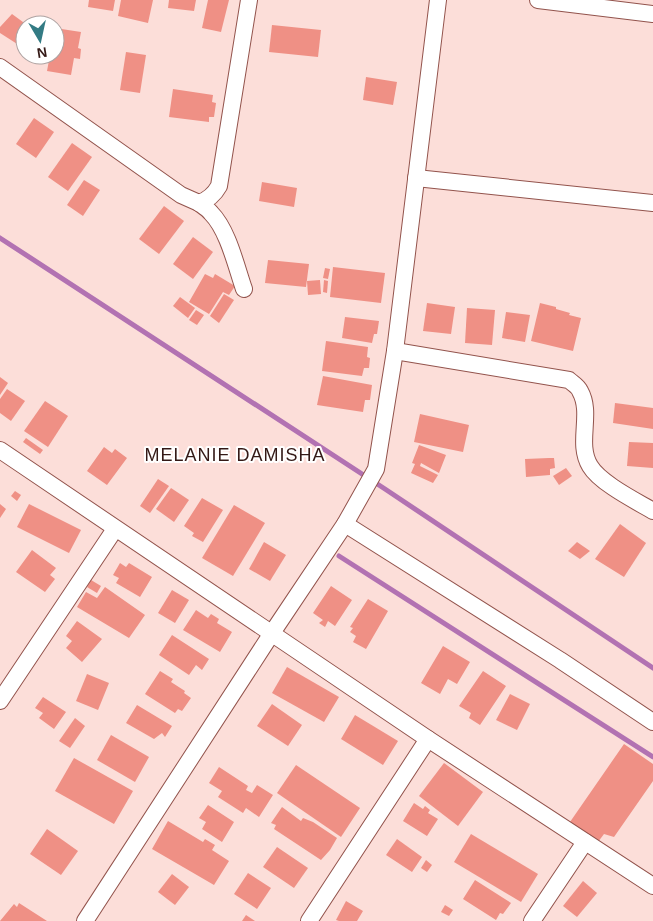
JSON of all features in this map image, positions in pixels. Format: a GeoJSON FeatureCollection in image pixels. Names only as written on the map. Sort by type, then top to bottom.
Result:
{"type":"FeatureCollection","features":[{"type":"Feature","properties":{"kind":"street"},"geometry":{"type":"LineString","coordinates":[[198,204],[206,201],[219,186],[248,0]]}},
{"type":"Feature","properties":{"kind":"street"},"geometry":{"type":"LineString","coordinates":[[85,921],[272,633],[346,524],[376,469],[395,351],[438,0]]}},
{"type":"Feature","properties":{"kind":"street"},"geometry":{"type":"LineString","coordinates":[[538,0],[653,14]]}},
{"type":"Feature","properties":{"kind":"street"},"geometry":{"type":"LineString","coordinates":[[0,67],[180,195],[211,212],[226,239],[244,288]]}},
{"type":"Feature","properties":{"kind":"street"},"geometry":{"type":"LineString","coordinates":[[416,178],[653,203]]}},
{"type":"Feature","properties":{"kind":"street"},"geometry":{"type":"LineString","coordinates":[[395,351],[569,380],[579,389],[583,400],[585,413],[584,452],[590,467],[602,480],[653,511]]}},
{"type":"Feature","properties":{"kind":"street"},"geometry":{"type":"LineString","coordinates":[[0,450],[428,739],[653,886]]}},
{"type":"Feature","properties":{"kind":"street"},"geometry":{"type":"LineString","coordinates":[[346,524],[560,660],[653,722]]}},
{"type":"Feature","properties":{"kind":"street"},"geometry":{"type":"LineString","coordinates":[[0,701],[115,529]]}},
{"type":"Feature","properties":{"kind":"street"},"geometry":{"type":"LineString","coordinates":[[309,921],[428,739]]}},
{"type":"Feature","properties":{"kind":"street"},"geometry":{"type":"LineString","coordinates":[[532,921],[585,842]]}},
{"type":"Feature","properties":{"kind":"building"},"geometry":{"type":"Polygon","coordinates":[[[89,0],[115,0],[113,11],[88,7],[89,0]]]}},
{"type":"Feature","properties":{"kind":"building"},"geometry":{"type":"Polygon","coordinates":[[[121,0],[153,0],[148,23],[118,16],[121,0]]]}},
{"type":"Feature","properties":{"kind":"building"},"geometry":{"type":"Polygon","coordinates":[[[169,0],[196,0],[194,11],[168,8],[169,0]]]}},
{"type":"Feature","properties":{"kind":"building"},"geometry":{"type":"Polygon","coordinates":[[[208,0],[229,0],[221,32],[202,28],[208,0]]]}},
{"type":"Feature","properties":{"kind":"building"},"geometry":{"type":"Polygon","coordinates":[[[12,14],[15,16],[15,43],[0,33],[0,27],[12,14]]]}},
{"type":"Feature","properties":{"kind":"building"},"geometry":{"type":"Polygon","coordinates":[[[272,25],[321,30],[318,57],[269,52],[272,25]]]}},
{"type":"Feature","properties":{"kind":"building"},"geometry":{"type":"Polygon","coordinates":[[[65,30],[81,32],[78,48],[81,49],[80,59],[74,58],[71,75],[47,71],[48,65],[65,65],[65,30]]]}},
{"type":"Feature","properties":{"kind":"building"},"geometry":{"type":"Polygon","coordinates":[[[126,52],[146,55],[140,93],[120,90],[126,52]]]}},
{"type":"Feature","properties":{"kind":"building"},"geometry":{"type":"Polygon","coordinates":[[[366,77],[397,82],[393,105],[363,100],[366,77]]]}},
{"type":"Feature","properties":{"kind":"building"},"geometry":{"type":"Polygon","coordinates":[[[173,89],[213,95],[212,102],[216,103],[214,117],[209,117],[209,122],[169,117],[173,89]]]}},
{"type":"Feature","properties":{"kind":"building"},"geometry":{"type":"Polygon","coordinates":[[[34,118],[54,132],[36,158],[16,144],[34,118]]]}},
{"type":"Feature","properties":{"kind":"building"},"geometry":{"type":"Polygon","coordinates":[[[72,143],[92,157],[68,191],[48,177],[72,143]]]}},
{"type":"Feature","properties":{"kind":"building"},"geometry":{"type":"Polygon","coordinates":[[[84,180],[100,190],[83,216],[67,205],[84,180]]]}},
{"type":"Feature","properties":{"kind":"building"},"geometry":{"type":"Polygon","coordinates":[[[262,182],[297,188],[294,207],[259,201],[262,182]]]}},
{"type":"Feature","properties":{"kind":"building"},"geometry":{"type":"Polygon","coordinates":[[[164,206],[184,221],[159,254],[139,239],[164,206]]]}},
{"type":"Feature","properties":{"kind":"building"},"geometry":{"type":"Polygon","coordinates":[[[193,237],[213,252],[193,279],[173,264],[193,237]]]}},
{"type":"Feature","properties":{"kind":"building"},"geometry":{"type":"Polygon","coordinates":[[[268,260],[309,264],[306,287],[265,283],[268,260]]]}},
{"type":"Feature","properties":{"kind":"building"},"geometry":{"type":"Polygon","coordinates":[[[333,267],[385,273],[381,303],[330,297],[333,267]]]}},
{"type":"Feature","properties":{"kind":"building"},"geometry":{"type":"Polygon","coordinates":[[[325,268],[330,269],[328,279],[323,278],[325,268]]]}},
{"type":"Feature","properties":{"kind":"building"},"geometry":{"type":"Polygon","coordinates":[[[205,274],[213,278],[215,274],[235,286],[229,295],[223,292],[209,314],[189,302],[205,274]]]}},
{"type":"Feature","properties":{"kind":"building"},"geometry":{"type":"Polygon","coordinates":[[[320,280],[321,294],[308,295],[307,281],[320,280]]]}},
{"type":"Feature","properties":{"kind":"building"},"geometry":{"type":"Polygon","coordinates":[[[324,280],[328,281],[327,293],[323,292],[324,280]]]}},
{"type":"Feature","properties":{"kind":"building"},"geometry":{"type":"Polygon","coordinates":[[[224,294],[234,300],[219,323],[210,316],[224,294]]]}},
{"type":"Feature","properties":{"kind":"building"},"geometry":{"type":"Polygon","coordinates":[[[180,297],[195,308],[188,318],[173,306],[180,297]]]}},
{"type":"Feature","properties":{"kind":"building"},"geometry":{"type":"Polygon","coordinates":[[[427,303],[455,307],[451,334],[423,331],[427,303]]]}},
{"type":"Feature","properties":{"kind":"building"},"geometry":{"type":"Polygon","coordinates":[[[540,303],[556,307],[556,309],[570,313],[569,315],[581,318],[573,351],[531,341],[540,303]]]}},
{"type":"Feature","properties":{"kind":"building"},"geometry":{"type":"Polygon","coordinates":[[[467,308],[495,310],[492,345],[465,343],[467,308]]]}},
{"type":"Feature","properties":{"kind":"building"},"geometry":{"type":"Polygon","coordinates":[[[196,310],[204,315],[197,325],[189,320],[196,310]]]}},
{"type":"Feature","properties":{"kind":"building"},"geometry":{"type":"Polygon","coordinates":[[[506,312],[530,315],[525,342],[502,338],[506,312]]]}},
{"type":"Feature","properties":{"kind":"building"},"geometry":{"type":"Polygon","coordinates":[[[345,317],[379,321],[377,334],[374,334],[372,343],[342,338],[345,317]]]}},
{"type":"Feature","properties":{"kind":"building"},"geometry":{"type":"Polygon","coordinates":[[[326,341],[368,347],[369,368],[364,368],[362,376],[322,371],[326,341]]]}},
{"type":"Feature","properties":{"kind":"building"},"geometry":{"type":"Polygon","coordinates":[[[323,376],[372,385],[370,400],[365,400],[363,412],[317,405],[323,376]]]}},
{"type":"Feature","properties":{"kind":"building"},"geometry":{"type":"Polygon","coordinates":[[[0,377],[8,383],[0,395],[0,377]]]}},
{"type":"Feature","properties":{"kind":"building"},"geometry":{"type":"Polygon","coordinates":[[[7,389],[25,401],[11,421],[0,413],[0,399],[7,389]]]}},
{"type":"Feature","properties":{"kind":"building"},"geometry":{"type":"Polygon","coordinates":[[[45,401],[68,416],[48,447],[24,431],[45,401]]]}},
{"type":"Feature","properties":{"kind":"building"},"geometry":{"type":"Polygon","coordinates":[[[615,403],[653,408],[653,429],[613,423],[615,403]]]}},
{"type":"Feature","properties":{"kind":"building"},"geometry":{"type":"Polygon","coordinates":[[[420,414],[469,425],[463,452],[414,442],[420,414]]]}},
{"type":"Feature","properties":{"kind":"building"},"geometry":{"type":"Polygon","coordinates":[[[26,438],[43,450],[40,454],[23,442],[26,438]]]}},
{"type":"Feature","properties":{"kind":"building"},"geometry":{"type":"Polygon","coordinates":[[[629,442],[653,443],[653,468],[627,466],[629,442]]]}},
{"type":"Feature","properties":{"kind":"building"},"geometry":{"type":"Polygon","coordinates":[[[419,445],[446,455],[439,473],[421,463],[420,466],[438,475],[433,483],[411,473],[415,464],[412,463],[419,445]]]}},
{"type":"Feature","properties":{"kind":"building"},"geometry":{"type":"Polygon","coordinates":[[[104,447],[112,453],[115,449],[127,458],[107,485],[87,471],[104,447]]]}},
{"type":"Feature","properties":{"kind":"building"},"geometry":{"type":"Polygon","coordinates":[[[554,458],[555,468],[550,469],[550,475],[526,477],[525,459],[554,458]]]}},
{"type":"Feature","properties":{"kind":"building"},"geometry":{"type":"Polygon","coordinates":[[[566,468],[572,476],[559,485],[553,476],[566,468]]]}},
{"type":"Feature","properties":{"kind":"building"},"geometry":{"type":"Polygon","coordinates":[[[158,479],[169,486],[150,513],[140,506],[158,479]]]}},
{"type":"Feature","properties":{"kind":"building"},"geometry":{"type":"Polygon","coordinates":[[[171,488],[189,500],[174,522],[156,509],[171,488]]]}},
{"type":"Feature","properties":{"kind":"building"},"geometry":{"type":"Polygon","coordinates":[[[15,491],[21,495],[17,501],[11,496],[15,491]]]}},
{"type":"Feature","properties":{"kind":"building"},"geometry":{"type":"Polygon","coordinates":[[[202,498],[223,510],[203,542],[192,536],[194,533],[184,526],[202,498]]]}},
{"type":"Feature","properties":{"kind":"building"},"geometry":{"type":"Polygon","coordinates":[[[0,504],[6,509],[0,518],[0,504]]]}},
{"type":"Feature","properties":{"kind":"building"},"geometry":{"type":"Polygon","coordinates":[[[29,504],[81,530],[69,553],[17,527],[29,504]]]}},
{"type":"Feature","properties":{"kind":"building"},"geometry":{"type":"Polygon","coordinates":[[[234,505],[265,523],[233,576],[202,558],[234,505]]]}},
{"type":"Feature","properties":{"kind":"building"},"geometry":{"type":"Polygon","coordinates":[[[620,524],[646,543],[624,577],[595,559],[620,524]]]}},
{"type":"Feature","properties":{"kind":"building"},"geometry":{"type":"Polygon","coordinates":[[[264,542],[286,555],[270,581],[249,569],[264,542]]]}},
{"type":"Feature","properties":{"kind":"building"},"geometry":{"type":"Polygon","coordinates":[[[577,542],[590,551],[580,559],[568,551],[577,542]]]}},
{"type":"Feature","properties":{"kind":"building"},"geometry":{"type":"Polygon","coordinates":[[[32,550],[56,568],[50,575],[55,579],[45,592],[16,572],[32,550]]]}},
{"type":"Feature","properties":{"kind":"building"},"geometry":{"type":"Polygon","coordinates":[[[120,563],[126,567],[129,563],[152,577],[140,597],[116,583],[119,578],[113,575],[120,563]]]}},
{"type":"Feature","properties":{"kind":"building"},"geometry":{"type":"Polygon","coordinates":[[[91,580],[101,586],[97,593],[87,587],[91,580]]]}},
{"type":"Feature","properties":{"kind":"building"},"geometry":{"type":"Polygon","coordinates":[[[331,586],[352,600],[335,626],[328,621],[325,627],[319,623],[323,620],[313,613],[331,586]]]}},
{"type":"Feature","properties":{"kind":"building"},"geometry":{"type":"Polygon","coordinates":[[[105,587],[145,615],[129,638],[77,607],[86,592],[97,598],[105,587]]]}},
{"type":"Feature","properties":{"kind":"building"},"geometry":{"type":"Polygon","coordinates":[[[172,590],[189,600],[175,623],[158,613],[172,590]]]}},
{"type":"Feature","properties":{"kind":"building"},"geometry":{"type":"Polygon","coordinates":[[[368,599],[388,611],[366,649],[353,642],[356,636],[350,632],[353,628],[350,627],[368,599]]]}},
{"type":"Feature","properties":{"kind":"building"},"geometry":{"type":"Polygon","coordinates":[[[196,610],[208,618],[211,614],[219,619],[217,623],[232,632],[220,652],[183,630],[196,610]]]}},
{"type":"Feature","properties":{"kind":"building"},"geometry":{"type":"Polygon","coordinates":[[[77,621],[102,639],[82,662],[66,648],[72,641],[66,636],[77,621]]]}},
{"type":"Feature","properties":{"kind":"building"},"geometry":{"type":"Polygon","coordinates":[[[172,635],[209,659],[202,670],[196,665],[189,675],[159,655],[172,635]]]}},
{"type":"Feature","properties":{"kind":"building"},"geometry":{"type":"Polygon","coordinates":[[[443,646],[470,662],[457,684],[448,679],[440,694],[421,683],[443,646]]]}},
{"type":"Feature","properties":{"kind":"building"},"geometry":{"type":"Polygon","coordinates":[[[287,667],[339,697],[324,722],[272,693],[287,667]]]}},
{"type":"Feature","properties":{"kind":"building"},"geometry":{"type":"Polygon","coordinates":[[[160,671],[173,679],[171,682],[185,691],[184,693],[191,698],[182,711],[178,709],[175,713],[145,694],[160,671]]]}},
{"type":"Feature","properties":{"kind":"building"},"geometry":{"type":"Polygon","coordinates":[[[483,671],[506,686],[480,725],[469,718],[471,713],[459,706],[483,671]]]}},
{"type":"Feature","properties":{"kind":"building"},"geometry":{"type":"Polygon","coordinates":[[[87,674],[109,683],[98,710],[76,701],[87,674]]]}},
{"type":"Feature","properties":{"kind":"building"},"geometry":{"type":"Polygon","coordinates":[[[510,694],[530,704],[517,730],[496,720],[510,694]]]}},
{"type":"Feature","properties":{"kind":"building"},"geometry":{"type":"Polygon","coordinates":[[[43,697],[66,712],[54,729],[39,718],[43,713],[35,708],[43,697]]]}},
{"type":"Feature","properties":{"kind":"building"},"geometry":{"type":"Polygon","coordinates":[[[272,704],[302,725],[288,746],[257,726],[272,704]]]}},
{"type":"Feature","properties":{"kind":"building"},"geometry":{"type":"Polygon","coordinates":[[[137,705],[172,726],[165,737],[162,733],[154,739],[126,723],[137,705]]]}},
{"type":"Feature","properties":{"kind":"building"},"geometry":{"type":"Polygon","coordinates":[[[355,715],[398,741],[383,765],[341,739],[355,715]]]}},
{"type":"Feature","properties":{"kind":"building"},"geometry":{"type":"Polygon","coordinates":[[[75,718],[85,726],[70,748],[59,741],[75,718]]]}},
{"type":"Feature","properties":{"kind":"building"},"geometry":{"type":"Polygon","coordinates":[[[111,735],[149,757],[135,782],[97,760],[111,735]]]}},
{"type":"Feature","properties":{"kind":"building"},"geometry":{"type":"Polygon","coordinates":[[[624,744],[653,764],[653,781],[614,837],[604,834],[598,842],[570,822],[624,744]]]}},
{"type":"Feature","properties":{"kind":"building"},"geometry":{"type":"Polygon","coordinates":[[[74,758],[133,791],[114,824],[55,791],[74,758]]]}},
{"type":"Feature","properties":{"kind":"building"},"geometry":{"type":"Polygon","coordinates":[[[444,763],[483,792],[458,826],[419,796],[444,763]]]}},
{"type":"Feature","properties":{"kind":"building"},"geometry":{"type":"Polygon","coordinates":[[[296,765],[360,808],[341,837],[277,793],[296,765]]]}},
{"type":"Feature","properties":{"kind":"building"},"geometry":{"type":"Polygon","coordinates":[[[219,767],[248,786],[246,790],[252,793],[257,785],[273,795],[259,817],[246,808],[243,813],[218,797],[222,791],[209,783],[219,767]]]}},
{"type":"Feature","properties":{"kind":"building"},"geometry":{"type":"Polygon","coordinates":[[[414,803],[423,809],[425,806],[430,810],[428,813],[438,819],[427,836],[403,821],[414,803]]]}},
{"type":"Feature","properties":{"kind":"building"},"geometry":{"type":"Polygon","coordinates":[[[208,805],[234,822],[222,842],[202,829],[206,822],[199,818],[208,805]]]}},
{"type":"Feature","properties":{"kind":"building"},"geometry":{"type":"Polygon","coordinates":[[[282,807],[301,821],[303,818],[313,822],[337,838],[321,860],[274,829],[276,825],[271,823],[282,807]]]}},
{"type":"Feature","properties":{"kind":"building"},"geometry":{"type":"Polygon","coordinates":[[[168,821],[203,842],[205,839],[215,845],[212,850],[229,861],[214,885],[152,849],[168,821]]]}},
{"type":"Feature","properties":{"kind":"building"},"geometry":{"type":"Polygon","coordinates":[[[47,829],[78,851],[61,875],[30,854],[47,829]]]}},
{"type":"Feature","properties":{"kind":"building"},"geometry":{"type":"Polygon","coordinates":[[[471,834],[538,874],[521,902],[454,862],[471,834]]]}},
{"type":"Feature","properties":{"kind":"building"},"geometry":{"type":"Polygon","coordinates":[[[397,839],[422,857],[412,872],[386,855],[397,839]]]}},
{"type":"Feature","properties":{"kind":"building"},"geometry":{"type":"Polygon","coordinates":[[[277,847],[308,868],[294,888],[263,867],[277,847]]]}},
{"type":"Feature","properties":{"kind":"building"},"geometry":{"type":"Polygon","coordinates":[[[426,860],[432,865],[427,872],[421,868],[426,860]]]}},
{"type":"Feature","properties":{"kind":"building"},"geometry":{"type":"Polygon","coordinates":[[[248,873],[271,888],[257,909],[234,894],[248,873]]]}},
{"type":"Feature","properties":{"kind":"building"},"geometry":{"type":"Polygon","coordinates":[[[172,874],[189,887],[175,905],[158,892],[172,874]]]}},
{"type":"Feature","properties":{"kind":"building"},"geometry":{"type":"Polygon","coordinates":[[[475,880],[511,903],[503,914],[500,913],[496,920],[463,899],[475,880]]]}},
{"type":"Feature","properties":{"kind":"building"},"geometry":{"type":"Polygon","coordinates":[[[583,881],[597,893],[577,917],[563,906],[583,881]]]}},
{"type":"Feature","properties":{"kind":"building"},"geometry":{"type":"Polygon","coordinates":[[[346,901],[363,911],[357,921],[336,920],[346,901]]]}},
{"type":"Feature","properties":{"kind":"building"},"geometry":{"type":"Polygon","coordinates":[[[19,903],[47,921],[0,921],[14,904],[17,907],[19,903]]]}},
{"type":"Feature","properties":{"kind":"building"},"geometry":{"type":"Polygon","coordinates":[[[445,905],[453,910],[449,916],[441,912],[445,905]]]}},
{"type":"Feature","properties":{"kind":"building"},"geometry":{"type":"Polygon","coordinates":[[[246,915],[255,921],[242,921],[246,915]]]}},
{"type":"Feature","properties":{"kind":"waterway"},"geometry":{"type":"LineString","coordinates":[[0,238],[385,489],[653,668]]}},
{"type":"Feature","properties":{"kind":"waterway"},"geometry":{"type":"LineString","coordinates":[[339,556],[653,757]]}},
{"type":"Feature","properties":{"kind":"district","name":"MELANIE DAMISHA"},"geometry":{"type":"Point","coordinates":[235,455]}}]}
